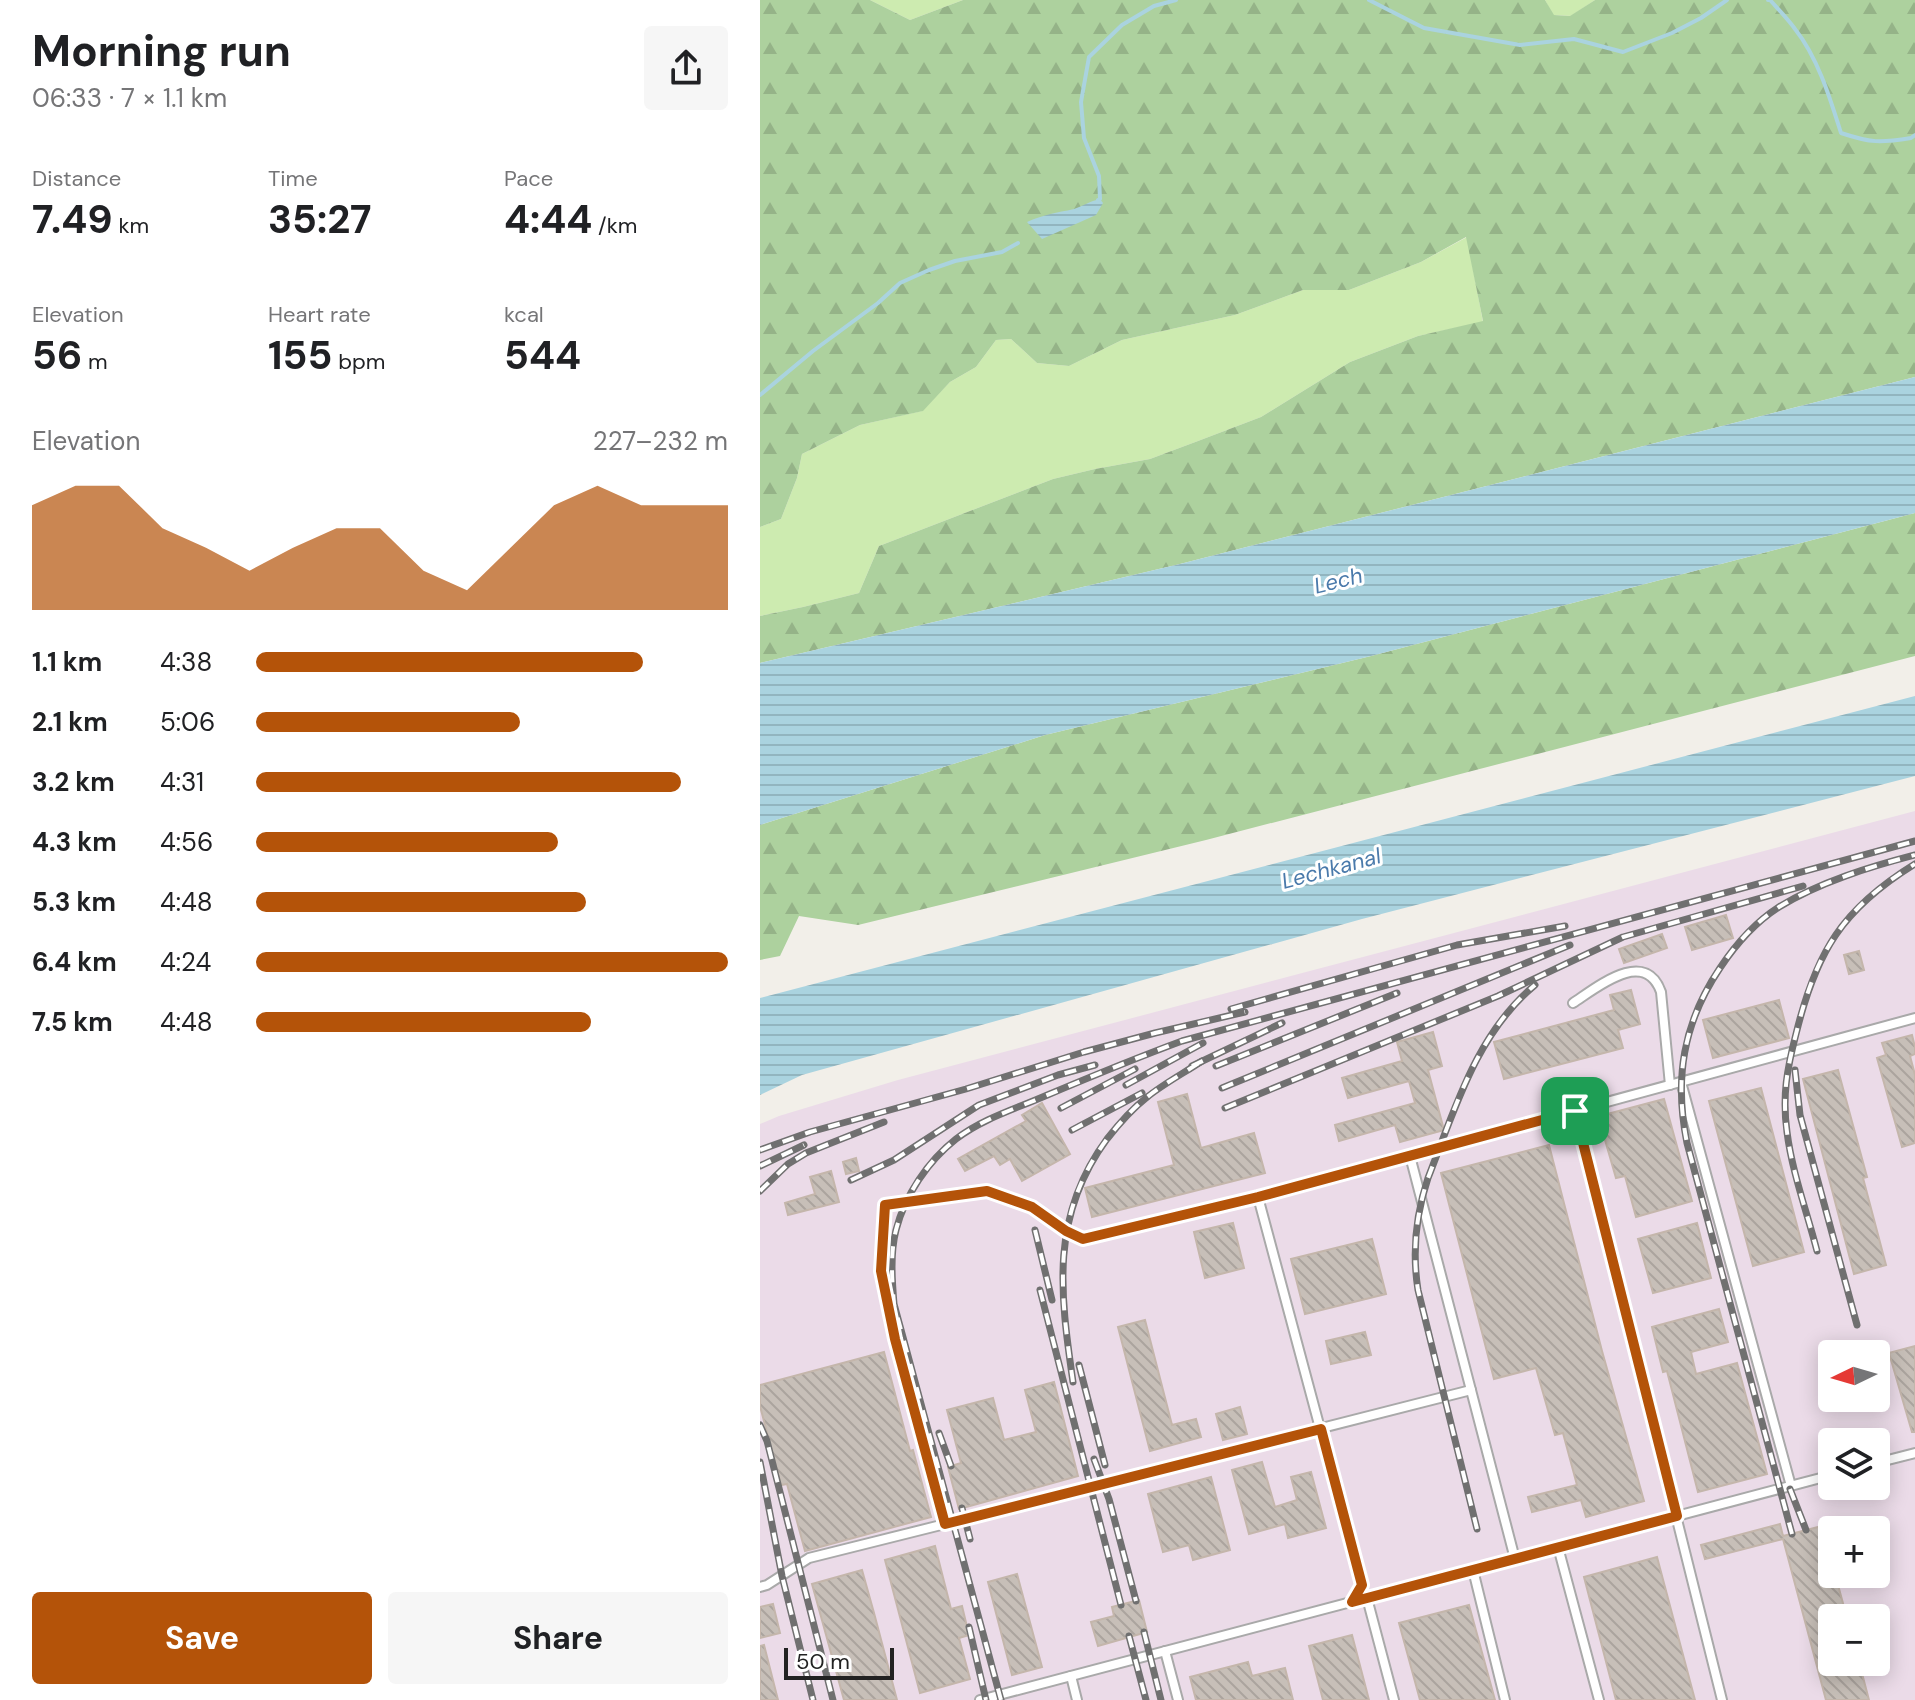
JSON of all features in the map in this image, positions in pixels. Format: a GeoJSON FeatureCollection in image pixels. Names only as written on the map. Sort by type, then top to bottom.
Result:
{"type":"FeatureCollection","features":[{"type":"Feature","properties":{"kind":"lane"},"geometry":{"type":"LineString","coordinates":[[1573,1003],[1613,976],[1628,972],[1651,976],[1661,992],[1670,1085]]}},
{"type":"Feature","properties":{"kind":"lane"},"geometry":{"type":"LineString","coordinates":[[945,1524],[895,1339],[881,1271],[885,1205],[987,1191],[1032,1207],[1083,1239],[1258,1197],[1915,1018]]}},
{"type":"Feature","properties":{"kind":"lane"},"geometry":{"type":"LineString","coordinates":[[1681,1082],[1791,1486]]}},
{"type":"Feature","properties":{"kind":"lane"},"geometry":{"type":"LineString","coordinates":[[1575,1111],[1722,1700]]}},
{"type":"Feature","properties":{"kind":"lane"},"geometry":{"type":"LineString","coordinates":[[1410,1156],[1515,1559]]}},
{"type":"Feature","properties":{"kind":"lane"},"geometry":{"type":"LineString","coordinates":[[1258,1197],[1362,1585],[1352,1602]]}},
{"type":"Feature","properties":{"kind":"lane"},"geometry":{"type":"LineString","coordinates":[[760,1587],[809,1558],[1471,1390]]}},
{"type":"Feature","properties":{"kind":"lane"},"geometry":{"type":"LineString","coordinates":[[1890,1460],[1915,1455]]}},
{"type":"Feature","properties":{"kind":"lane"},"geometry":{"type":"LineString","coordinates":[[980,1700],[1818,1479]]}},
{"type":"Feature","properties":{"kind":"lane"},"geometry":{"type":"LineString","coordinates":[[1558,1547],[1599,1700]]}},
{"type":"Feature","properties":{"kind":"lane"},"geometry":{"type":"LineString","coordinates":[[1473,1570],[1505,1700]]}},
{"type":"Feature","properties":{"kind":"lane"},"geometry":{"type":"LineString","coordinates":[[1367,1598],[1394,1700]]}},
{"type":"Feature","properties":{"kind":"lane"},"geometry":{"type":"LineString","coordinates":[[1165,1651],[1178,1700]]}},
{"type":"Feature","properties":{"kind":"lane"},"geometry":{"type":"LineString","coordinates":[[1071,1676],[1077,1700]]}},
{"type":"Feature","properties":{"kind":"shaded area"},"geometry":{"type":"Polygon","coordinates":[[[1915,811],[1915,1700],[760,1700],[760,1124],[898,1080],[1915,811]]]}},
{"type":"Feature","properties":{"kind":"green space"},"geometry":{"type":"Polygon","coordinates":[[[760,0],[870,0],[910,20],[963,0],[1545,0],[1554,15],[1570,16],[1595,0],[1915,0],[1915,377],[1180,564],[760,663],[760,616],[859,593],[879,546],[1053,479],[1150,459],[1261,417],[1350,362],[1418,336],[1483,321],[1466,237],[1421,262],[1349,290],[1303,290],[1235,315],[1122,340],[1069,366],[1037,363],[1011,339],[996,340],[976,367],[950,382],[923,411],[860,425],[802,454],[797,478],[781,519],[760,527],[760,0]]]}},
{"type":"Feature","properties":{"kind":"green space"},"geometry":{"type":"Polygon","coordinates":[[[870,0],[963,0],[910,20],[870,0]]]}},
{"type":"Feature","properties":{"kind":"green space"},"geometry":{"type":"Polygon","coordinates":[[[1545,0],[1595,0],[1571,16],[1553,15],[1545,0]]]}},
{"type":"Feature","properties":{"kind":"green space"},"geometry":{"type":"Polygon","coordinates":[[[1467,237],[1483,322],[1418,336],[1350,362],[1261,417],[1150,459],[1053,479],[879,546],[859,593],[760,616],[760,527],[781,519],[797,478],[802,454],[860,425],[922,411],[950,382],[976,367],[996,340],[1011,339],[1037,363],[1069,366],[1122,340],[1235,315],[1303,290],[1349,290],[1421,262],[1467,237]]]}},
{"type":"Feature","properties":{"kind":"green space"},"geometry":{"type":"Polygon","coordinates":[[[1915,513],[1915,656],[1206,840],[858,925],[799,916],[780,956],[760,960],[760,825],[1045,735],[1371,656],[1915,513]]]}},
{"type":"Feature","properties":{"kind":"water"},"geometry":{"type":"Polygon","coordinates":[[[1100,199],[1103,203],[1096,215],[1042,239],[1027,222],[1074,209],[1100,199]]]}},
{"type":"Feature","properties":{"kind":"water","name":"Lech"},"geometry":{"type":"Polygon","coordinates":[[[1915,377],[1915,513],[1371,656],[1045,735],[760,825],[760,663],[1180,564],[1915,377]]]}},
{"type":"Feature","properties":{"kind":"water","name":"Lechkanal"},"geometry":{"type":"Polygon","coordinates":[[[1915,696],[1915,776],[1362,919],[802,1075],[760,1095],[760,998],[1915,696]]]}},
{"type":"Feature","properties":{"kind":"building"},"geometry":{"type":"Polygon","coordinates":[[[1726,915],[1733,938],[1692,950],[1685,927],[1726,915]]]}},
{"type":"Feature","properties":{"kind":"building"},"geometry":{"type":"Polygon","coordinates":[[[1662,934],[1667,948],[1624,963],[1619,949],[1662,934]]]}},
{"type":"Feature","properties":{"kind":"building"},"geometry":{"type":"Polygon","coordinates":[[[1859,951],[1864,970],[1849,974],[1844,955],[1859,951]]]}},
{"type":"Feature","properties":{"kind":"building"},"geometry":{"type":"Polygon","coordinates":[[[1631,990],[1640,1024],[1618,1030],[1623,1048],[1504,1079],[1494,1042],[1614,1010],[1610,995],[1631,990]]]}},
{"type":"Feature","properties":{"kind":"building"},"geometry":{"type":"Polygon","coordinates":[[[1779,1000],[1789,1038],[1713,1058],[1703,1020],[1779,1000]]]}},
{"type":"Feature","properties":{"kind":"building"},"geometry":{"type":"Polygon","coordinates":[[[1433,1032],[1442,1066],[1428,1070],[1444,1130],[1400,1142],[1395,1125],[1339,1141],[1335,1125],[1415,1103],[1409,1081],[1348,1098],[1342,1078],[1402,1061],[1397,1042],[1433,1032]]]}},
{"type":"Feature","properties":{"kind":"building"},"geometry":{"type":"Polygon","coordinates":[[[1912,1035],[1915,1047],[1915,1054],[1910,1056],[1915,1075],[1915,1143],[1902,1147],[1877,1058],[1886,1055],[1882,1043],[1912,1035]]]}},
{"type":"Feature","properties":{"kind":"building"},"geometry":{"type":"Polygon","coordinates":[[[1838,1070],[1867,1177],[1863,1178],[1886,1265],[1854,1274],[1803,1079],[1838,1070]]]}},
{"type":"Feature","properties":{"kind":"building"},"geometry":{"type":"Polygon","coordinates":[[[1761,1088],[1804,1252],[1753,1266],[1709,1101],[1761,1088]]]}},
{"type":"Feature","properties":{"kind":"building"},"geometry":{"type":"Polygon","coordinates":[[[1187,1094],[1201,1148],[1254,1133],[1265,1173],[1092,1217],[1085,1188],[1174,1165],[1158,1102],[1187,1094]]]}},
{"type":"Feature","properties":{"kind":"building"},"geometry":{"type":"Polygon","coordinates":[[[1664,1099],[1692,1201],[1636,1217],[1625,1176],[1616,1178],[1596,1117],[1664,1099]]]}},
{"type":"Feature","properties":{"kind":"building"},"geometry":{"type":"Polygon","coordinates":[[[1042,1103],[1070,1154],[1022,1181],[1010,1159],[1000,1165],[994,1156],[965,1171],[958,1159],[1026,1121],[1022,1115],[1042,1103]]]}},
{"type":"Feature","properties":{"kind":"building"},"geometry":{"type":"Polygon","coordinates":[[[1549,1145],[1644,1501],[1586,1517],[1581,1500],[1532,1512],[1528,1497],[1577,1485],[1563,1433],[1555,1435],[1536,1368],[1494,1379],[1441,1173],[1549,1145]]]}},
{"type":"Feature","properties":{"kind":"building"},"geometry":{"type":"Polygon","coordinates":[[[856,1158],[859,1171],[846,1174],[843,1162],[856,1158]]]}},
{"type":"Feature","properties":{"kind":"building"},"geometry":{"type":"Polygon","coordinates":[[[831,1171],[839,1202],[788,1215],[785,1203],[815,1194],[810,1177],[831,1171]]]}},
{"type":"Feature","properties":{"kind":"building"},"geometry":{"type":"Polygon","coordinates":[[[1233,1223],[1244,1268],[1205,1278],[1194,1232],[1233,1223]]]}},
{"type":"Feature","properties":{"kind":"building"},"geometry":{"type":"Polygon","coordinates":[[[1697,1223],[1711,1278],[1653,1293],[1638,1239],[1697,1223]]]}},
{"type":"Feature","properties":{"kind":"building"},"geometry":{"type":"Polygon","coordinates":[[[1372,1239],[1386,1294],[1305,1314],[1291,1259],[1372,1239]]]}},
{"type":"Feature","properties":{"kind":"building"},"geometry":{"type":"Polygon","coordinates":[[[1719,1309],[1728,1342],[1691,1352],[1696,1374],[1737,1363],[1767,1474],[1698,1492],[1667,1371],[1663,1372],[1652,1327],[1719,1309]]]}},
{"type":"Feature","properties":{"kind":"building"},"geometry":{"type":"Polygon","coordinates":[[[1145,1320],[1172,1425],[1196,1419],[1201,1437],[1150,1451],[1118,1327],[1145,1320]]]}},
{"type":"Feature","properties":{"kind":"building"},"geometry":{"type":"Polygon","coordinates":[[[1365,1332],[1371,1355],[1331,1364],[1326,1341],[1365,1332]]]}},
{"type":"Feature","properties":{"kind":"building"},"geometry":{"type":"Polygon","coordinates":[[[1915,1346],[1915,1432],[1912,1432],[1890,1353],[1915,1346]]]}},
{"type":"Feature","properties":{"kind":"building"},"geometry":{"type":"Polygon","coordinates":[[[884,1352],[931,1517],[805,1551],[787,1484],[781,1485],[760,1406],[760,1385],[884,1352]]]}},
{"type":"Feature","properties":{"kind":"building"},"geometry":{"type":"Polygon","coordinates":[[[1054,1382],[1078,1476],[959,1509],[948,1467],[961,1463],[947,1410],[993,1398],[1004,1440],[1036,1432],[1025,1390],[1054,1382]]]}},
{"type":"Feature","properties":{"kind":"building"},"geometry":{"type":"Polygon","coordinates":[[[1240,1407],[1247,1434],[1223,1440],[1216,1414],[1240,1407]]]}},
{"type":"Feature","properties":{"kind":"building"},"geometry":{"type":"Polygon","coordinates":[[[1262,1462],[1275,1507],[1297,1500],[1291,1477],[1311,1472],[1326,1528],[1288,1538],[1285,1524],[1249,1534],[1232,1470],[1262,1462]]]}},
{"type":"Feature","properties":{"kind":"building"},"geometry":{"type":"Polygon","coordinates":[[[1211,1477],[1230,1550],[1193,1560],[1189,1545],[1163,1552],[1148,1494],[1211,1477]]]}},
{"type":"Feature","properties":{"kind":"building"},"geometry":{"type":"Polygon","coordinates":[[[1780,1524],[1783,1536],[1818,1527],[1818,1588],[1839,1588],[1843,1604],[1818,1604],[1818,1670],[1783,1539],[1705,1559],[1701,1545],[1780,1524]]]}},
{"type":"Feature","properties":{"kind":"building"},"geometry":{"type":"Polygon","coordinates":[[[935,1546],[951,1609],[962,1606],[969,1635],[959,1638],[970,1679],[920,1693],[885,1560],[935,1546]]]}},
{"type":"Feature","properties":{"kind":"building"},"geometry":{"type":"Polygon","coordinates":[[[1657,1557],[1695,1700],[1616,1700],[1584,1577],[1657,1557]]]}},
{"type":"Feature","properties":{"kind":"building"},"geometry":{"type":"Polygon","coordinates":[[[862,1570],[897,1700],[844,1700],[812,1584],[862,1570]]]}},
{"type":"Feature","properties":{"kind":"building"},"geometry":{"type":"Polygon","coordinates":[[[1017,1574],[1042,1667],[1012,1675],[988,1582],[1017,1574]]]}},
{"type":"Feature","properties":{"kind":"building"},"geometry":{"type":"Polygon","coordinates":[[[1139,1600],[1147,1632],[1098,1646],[1091,1622],[1114,1616],[1112,1607],[1139,1600]]]}},
{"type":"Feature","properties":{"kind":"building"},"geometry":{"type":"Polygon","coordinates":[[[773,1604],[780,1633],[760,1638],[760,1607],[773,1604]]]}},
{"type":"Feature","properties":{"kind":"building"},"geometry":{"type":"Polygon","coordinates":[[[1469,1605],[1495,1700],[1420,1700],[1399,1623],[1469,1605]]]}},
{"type":"Feature","properties":{"kind":"building"},"geometry":{"type":"Polygon","coordinates":[[[1352,1635],[1369,1700],[1323,1700],[1309,1646],[1352,1635]]]}},
{"type":"Feature","properties":{"kind":"building"},"geometry":{"type":"Polygon","coordinates":[[[764,1645],[778,1700],[760,1700],[760,1646],[764,1645]]]}},
{"type":"Feature","properties":{"kind":"building"},"geometry":{"type":"Polygon","coordinates":[[[1248,1662],[1252,1676],[1285,1668],[1293,1700],[1196,1700],[1190,1677],[1248,1662]]]}},
{"type":"Feature","properties":{"kind":"building"},"geometry":{"type":"Polygon","coordinates":[[[1820,1676],[1863,1676],[1869,1700],[1826,1700],[1820,1676]]]}},
{"type":"Feature","properties":{"kind":"waterway"},"geometry":{"type":"LineString","coordinates":[[1098,200],[1099,176],[1084,138],[1081,102],[1089,57],[1122,25],[1154,6],[1176,0]]}},
{"type":"Feature","properties":{"kind":"waterway"},"geometry":{"type":"LineString","coordinates":[[1369,0],[1424,28],[1520,45],[1574,39],[1623,52],[1672,33],[1727,0]]}},
{"type":"Feature","properties":{"kind":"waterway"},"geometry":{"type":"LineString","coordinates":[[1768,0],[1803,40],[1822,79],[1841,133],[1876,141],[1915,135]]}},
{"type":"Feature","properties":{"kind":"waterway"},"geometry":{"type":"LineString","coordinates":[[760,395],[900,283],[955,261],[1002,252],[1018,243]]}},
{"type":"Feature","properties":{"kind":"railway"},"geometry":{"type":"LineString","coordinates":[[1001,1700],[894,1304],[892,1258],[900,1217],[919,1180],[946,1148],[966,1132],[999,1115],[1182,1041],[1915,841]]}},
{"type":"Feature","properties":{"kind":"railway"},"geometry":{"type":"LineString","coordinates":[[1792,1534],[1687,1143],[1681,1096],[1685,1052],[1697,1010],[1707,989],[1732,951],[1761,920],[1795,898],[1828,883],[1915,855]]}},
{"type":"Feature","properties":{"kind":"railway"},"geometry":{"type":"LineString","coordinates":[[1817,1251],[1792,1162],[1786,1119],[1786,1083],[1796,1034],[1813,979],[1836,935],[1868,898],[1915,864]]}},
{"type":"Feature","properties":{"kind":"railway"},"geometry":{"type":"LineString","coordinates":[[1225,1108],[1498,996],[1623,937],[1803,886]]}},
{"type":"Feature","properties":{"kind":"railway"},"geometry":{"type":"LineString","coordinates":[[1231,1009],[1457,945],[1565,926]]}},
{"type":"Feature","properties":{"kind":"railway"},"geometry":{"type":"LineString","coordinates":[[1222,1088],[1570,945]]}},
{"type":"Feature","properties":{"kind":"railway"},"geometry":{"type":"LineString","coordinates":[[1477,1529],[1418,1290],[1416,1233],[1428,1178],[1470,1074],[1497,1026],[1535,985]]}},
{"type":"Feature","properties":{"kind":"railway"},"geometry":{"type":"LineString","coordinates":[[1216,1066],[1397,993]]}},
{"type":"Feature","properties":{"kind":"railway"},"geometry":{"type":"LineString","coordinates":[[760,1150],[810,1132],[966,1089],[1084,1052],[1245,1012]]}},
{"type":"Feature","properties":{"kind":"railway"},"geometry":{"type":"LineString","coordinates":[[1192,1066],[1282,1023]]}},
{"type":"Feature","properties":{"kind":"railway"},"geometry":{"type":"LineString","coordinates":[[1126,1085],[1203,1043]]}},
{"type":"Feature","properties":{"kind":"railway"},"geometry":{"type":"LineString","coordinates":[[1073,1382],[1063,1286],[1068,1226],[1076,1197],[1089,1168],[1125,1117],[1153,1093],[1202,1061]]}},
{"type":"Feature","properties":{"kind":"railway"},"geometry":{"type":"LineString","coordinates":[[851,1180],[894,1160],[979,1105],[1058,1075],[1095,1065]]}},
{"type":"Feature","properties":{"kind":"railway"},"geometry":{"type":"LineString","coordinates":[[1061,1108],[1135,1069]]}},
{"type":"Feature","properties":{"kind":"railway"},"geometry":{"type":"LineString","coordinates":[[1795,1070],[1800,1115],[1857,1325]]}},
{"type":"Feature","properties":{"kind":"railway"},"geometry":{"type":"LineString","coordinates":[[1072,1130],[1142,1093]]}},
{"type":"Feature","properties":{"kind":"railway"},"geometry":{"type":"LineString","coordinates":[[760,1191],[788,1164],[806,1153],[884,1122]]}},
{"type":"Feature","properties":{"kind":"railway"},"geometry":{"type":"LineString","coordinates":[[760,1166],[804,1145]]}},
{"type":"Feature","properties":{"kind":"railway"},"geometry":{"type":"LineString","coordinates":[[1035,1230],[1052,1300]]}},
{"type":"Feature","properties":{"kind":"railway"},"geometry":{"type":"LineString","coordinates":[[1040,1290],[1121,1605]]}},
{"type":"Feature","properties":{"kind":"railway"},"geometry":{"type":"LineString","coordinates":[[1079,1365],[1105,1465]]}},
{"type":"Feature","properties":{"kind":"railway"},"geometry":{"type":"LineString","coordinates":[[760,1425],[767,1441],[833,1700]]}},
{"type":"Feature","properties":{"kind":"railway"},"geometry":{"type":"LineString","coordinates":[[939,1433],[951,1466]]}},
{"type":"Feature","properties":{"kind":"railway"},"geometry":{"type":"LineString","coordinates":[[1094,1459],[1109,1499],[1136,1601]]}},
{"type":"Feature","properties":{"kind":"railway"},"geometry":{"type":"LineString","coordinates":[[760,1462],[782,1576],[813,1700]]}},
{"type":"Feature","properties":{"kind":"railway"},"geometry":{"type":"LineString","coordinates":[[1790,1489],[1806,1530]]}},
{"type":"Feature","properties":{"kind":"railway"},"geometry":{"type":"LineString","coordinates":[[962,1508],[970,1539]]}},
{"type":"Feature","properties":{"kind":"railway"},"geometry":{"type":"LineString","coordinates":[[969,1627],[986,1700]]}},
{"type":"Feature","properties":{"kind":"railway"},"geometry":{"type":"LineString","coordinates":[[1144,1632],[1161,1700]]}},
{"type":"Feature","properties":{"kind":"railway"},"geometry":{"type":"LineString","coordinates":[[1129,1636],[1146,1700]]}},
{"type":"Feature","properties":{"kind":"route"},"geometry":{"type":"LineString","coordinates":[[1575,1111],[1677,1516],[1352,1602],[1362,1585],[1321,1429],[945,1524],[895,1339],[881,1271],[885,1205],[987,1191],[1032,1207],[1083,1239],[1258,1197],[1575,1111]]}}]}
